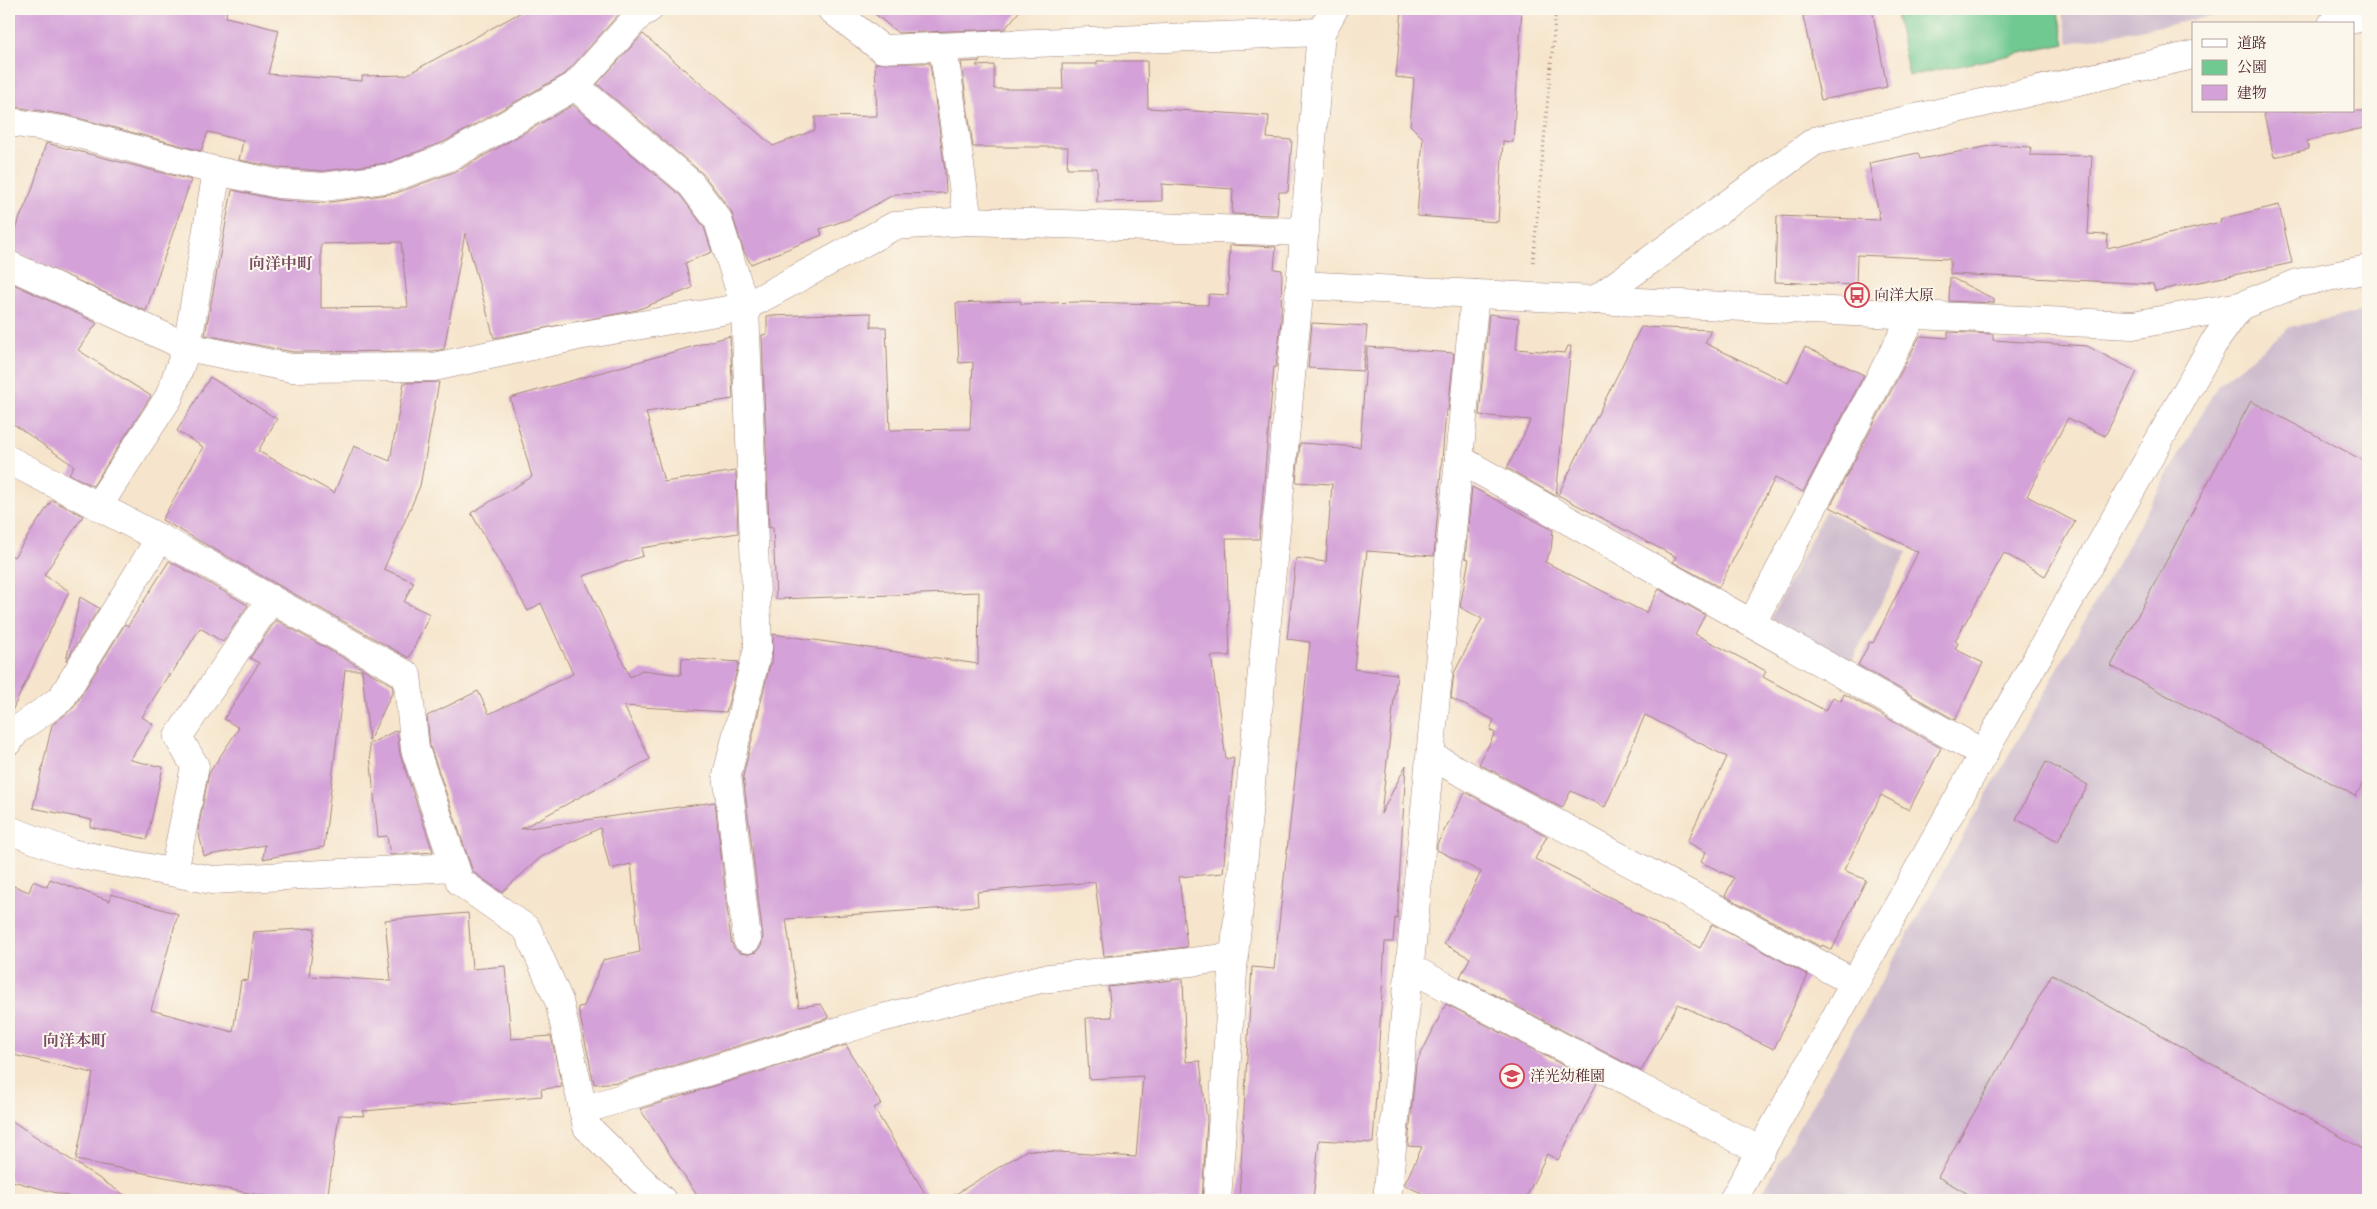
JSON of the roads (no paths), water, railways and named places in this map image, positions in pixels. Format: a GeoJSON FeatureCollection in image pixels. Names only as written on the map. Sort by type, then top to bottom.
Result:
{"type":"FeatureCollection","features":[{"type":"Feature","properties":{"kind":"street"},"geometry":{"type":"LineString","coordinates":[[9,122],[63,130],[217,171],[279,184],[324,187],[391,178],[451,156],[576,86],[640,14],[649,9]]}},
{"type":"Feature","properties":{"kind":"street"},"geometry":{"type":"LineString","coordinates":[[831,9],[882,49],[943,47],[1328,15],[1234,957],[1217,1200]]}},
{"type":"Feature","properties":{"kind":"street"},"geometry":{"type":"LineString","coordinates":[[2341,22],[2368,16]]}},
{"type":"Feature","properties":{"kind":"street"},"geometry":{"type":"LineString","coordinates":[[943,47],[968,221]]}},
{"type":"Feature","properties":{"kind":"street"},"geometry":{"type":"LineString","coordinates":[[1595,300],[1815,141],[2192,55]]}},
{"type":"Feature","properties":{"kind":"street"},"geometry":{"type":"LineString","coordinates":[[576,86],[691,184],[718,220],[745,307],[758,648],[728,776],[747,939]]}},
{"type":"Feature","properties":{"kind":"street"},"geometry":{"type":"LineString","coordinates":[[98,506],[169,397],[188,347],[217,171]]}},
{"type":"Feature","properties":{"kind":"street"},"geometry":{"type":"LineString","coordinates":[[9,265],[188,347],[291,368],[434,367],[578,336],[745,307],[894,226],[968,221],[1305,232]]}},
{"type":"Feature","properties":{"kind":"street"},"geometry":{"type":"LineString","coordinates":[[1300,285],[2133,325],[2240,306],[2298,283],[2368,268]]}},
{"type":"Feature","properties":{"kind":"street"},"geometry":{"type":"LineString","coordinates":[[1387,1200],[1475,294]]}},
{"type":"Feature","properties":{"kind":"street"},"geometry":{"type":"LineString","coordinates":[[1733,1200],[2213,344],[2240,306]]}},
{"type":"Feature","properties":{"kind":"street"},"geometry":{"type":"LineString","coordinates":[[1752,623],[1913,315]]}},
{"type":"Feature","properties":{"kind":"street"},"geometry":{"type":"LineString","coordinates":[[1459,459],[1984,754]]}},
{"type":"Feature","properties":{"kind":"street"},"geometry":{"type":"LineString","coordinates":[[9,460],[160,538],[407,675],[415,749],[460,882],[527,929],[559,1001],[587,1127],[662,1200]]}},
{"type":"Feature","properties":{"kind":"street"},"geometry":{"type":"LineString","coordinates":[[9,741],[17,730],[62,699],[160,538]]}},
{"type":"Feature","properties":{"kind":"street"},"geometry":{"type":"LineString","coordinates":[[174,872],[195,766],[178,737],[271,599]]}},
{"type":"Feature","properties":{"kind":"street"},"geometry":{"type":"LineString","coordinates":[[1431,756],[1855,983]]}},
{"type":"Feature","properties":{"kind":"street"},"geometry":{"type":"LineString","coordinates":[[9,830],[71,853],[212,880],[454,867]]}},
{"type":"Feature","properties":{"kind":"street"},"geometry":{"type":"LineString","coordinates":[[583,1110],[878,1019],[1032,982],[1234,957]]}},
{"type":"Feature","properties":{"kind":"street"},"geometry":{"type":"LineString","coordinates":[[1410,968],[1761,1152]]}},
{"type":"Feature","properties":{"kind":"place","name":"向洋大原"},"geometry":{"type":"Point","coordinates":[1857,295]}},
{"type":"Feature","properties":{"kind":"place","name":"洋光幼稚園"},"geometry":{"type":"Point","coordinates":[1512,1076]}},
{"type":"Feature","properties":{"kind":"district","name":"向洋中町"},"geometry":{"type":"Point","coordinates":[281,263]}},
{"type":"Feature","properties":{"kind":"district","name":"向洋本町"},"geometry":{"type":"Point","coordinates":[75,1040]}}]}
